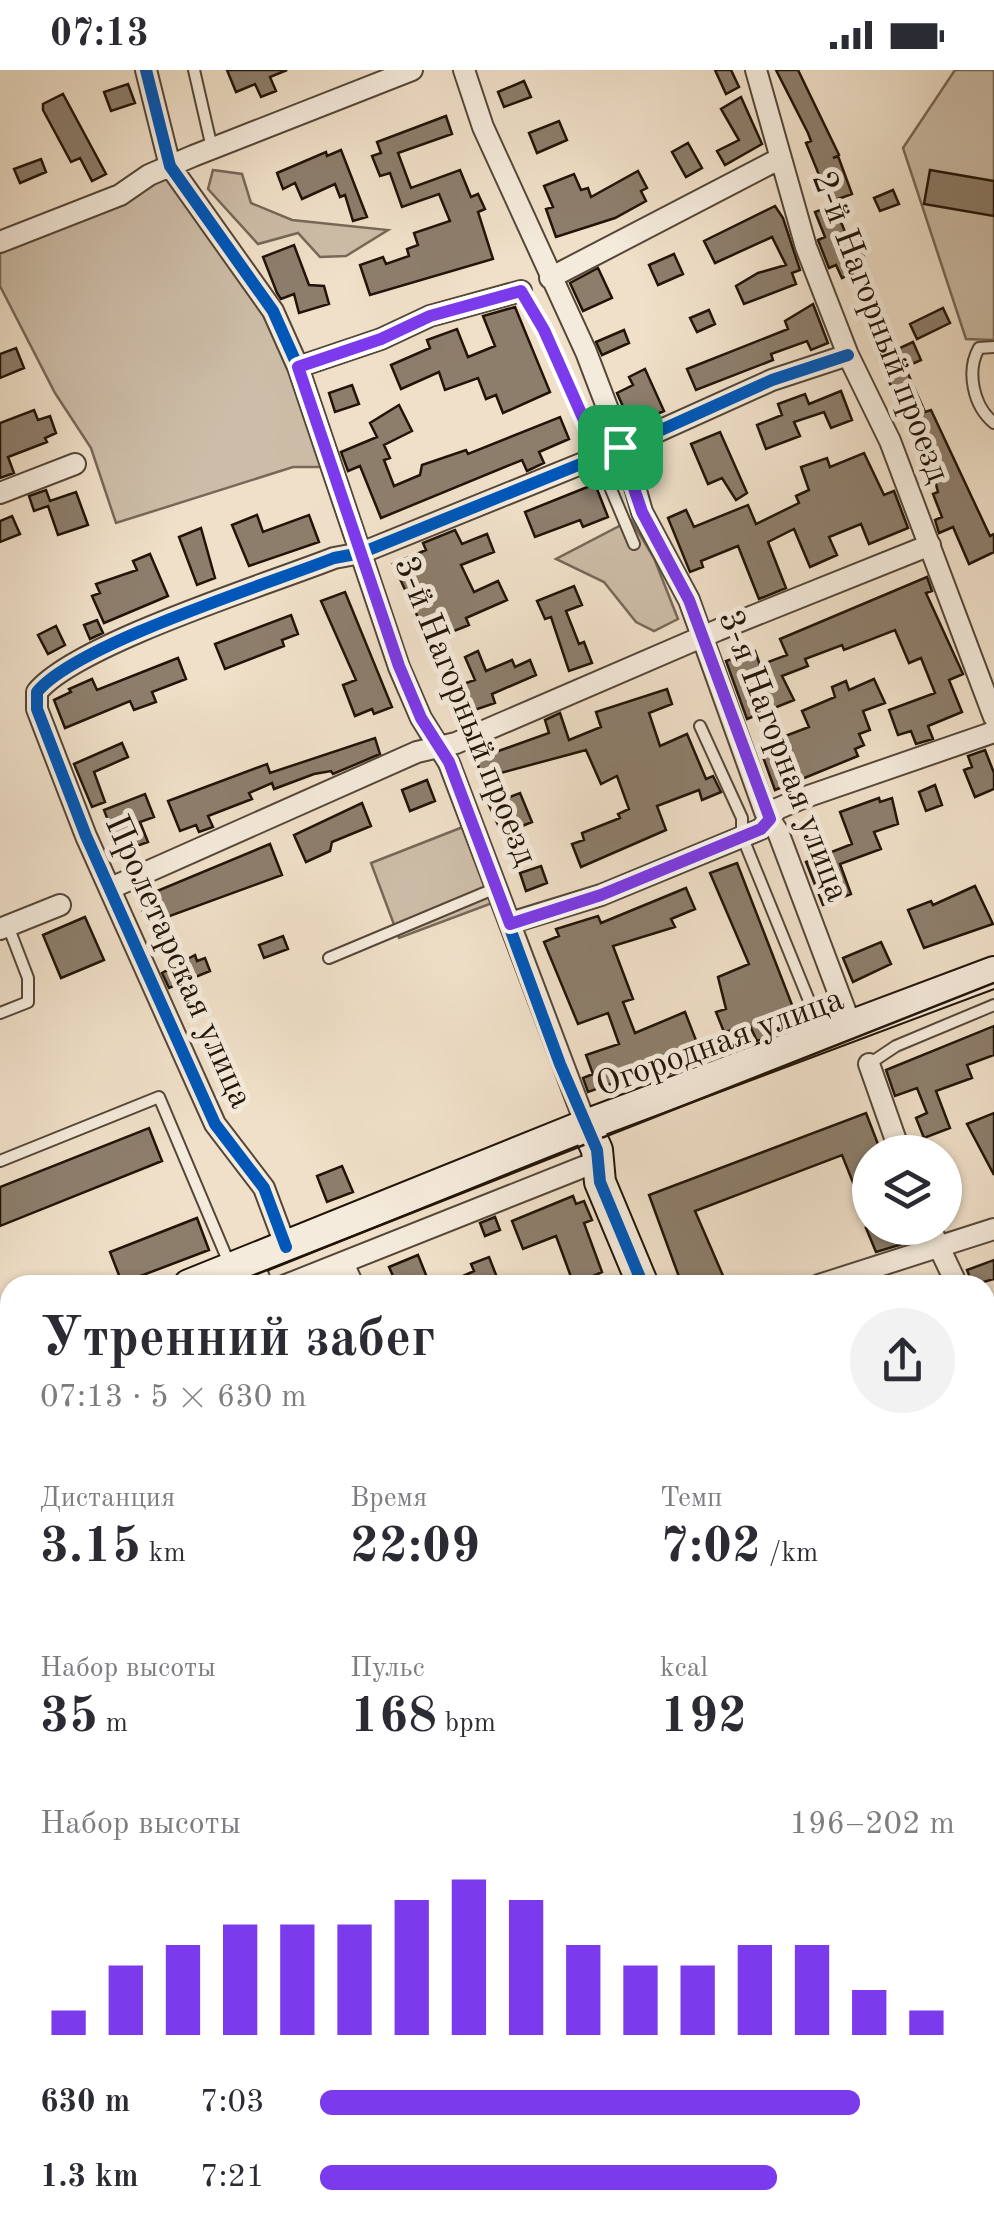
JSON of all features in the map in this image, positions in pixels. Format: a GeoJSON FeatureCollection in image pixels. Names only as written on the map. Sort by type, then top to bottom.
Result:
{"type":"FeatureCollection","features":[{"type":"Feature","properties":{"kind":"street","name":"3-й Нагорный проезд"},"geometry":{"type":"LineString","coordinates":[[146,70],[170,166],[273,312],[298,367],[399,666],[437,746],[449,762],[586,1124],[600,1165],[600,1182],[640,1275]]}},
{"type":"Feature","properties":{"kind":"street"},"geometry":{"type":"LineString","coordinates":[[0,242],[120,196],[170,166],[412,70]]}},
{"type":"Feature","properties":{"kind":"street","name":"3-я Нагорная улица"},"geometry":{"type":"LineString","coordinates":[[464,70],[483,127],[496,146],[550,278],[586,352],[642,512],[689,600],[770,819],[837,1031]]}},
{"type":"Feature","properties":{"kind":"street","name":"2-й Нагорный проезд"},"geometry":{"type":"LineString","coordinates":[[756,70],[806,247],[848,355],[890,441],[994,717]]}},
{"type":"Feature","properties":{"kind":"street"},"geometry":{"type":"LineString","coordinates":[[550,278],[780,159]]}},
{"type":"Feature","properties":{"kind":"street"},"geometry":{"type":"LineString","coordinates":[[298,367],[381,339],[430,316],[521,291]]}},
{"type":"Feature","properties":{"kind":"street"},"geometry":{"type":"LineString","coordinates":[[360,553],[772,380],[848,355]]}},
{"type":"Feature","properties":{"kind":"street"},"geometry":{"type":"LineString","coordinates":[[0,493],[75,464]]}},
{"type":"Feature","properties":{"kind":"street"},"geometry":{"type":"LineString","coordinates":[[111,888],[437,746],[456,744],[700,638],[930,546]]}},
{"type":"Feature","properties":{"kind":"street","name":"Пролетарская улица"},"geometry":{"type":"LineString","coordinates":[[286,1246],[264,1188],[214,1124],[37,709],[36,692],[50,676],[104,648],[334,558],[360,553]]}},
{"type":"Feature","properties":{"kind":"street"},"geometry":{"type":"LineString","coordinates":[[510,924],[601,895],[761,829],[777,809],[800,799],[994,732]]}},
{"type":"Feature","properties":{"kind":"street"},"geometry":{"type":"LineString","coordinates":[[4,928],[60,905]]}},
{"type":"Feature","properties":{"kind":"street","name":"Огородная улица"},"geometry":{"type":"LineString","coordinates":[[252,1271],[286,1246],[586,1124],[994,972]]}},
{"type":"Feature","properties":{"kind":"street"},"geometry":{"type":"LineString","coordinates":[[870,1064],[894,1135]]}},
{"type":"Feature","properties":{"kind":"street"},"geometry":{"type":"LineString","coordinates":[[311,1275],[583,1167],[600,1165]]}},
{"type":"Feature","properties":{"kind":"street"},"geometry":{"type":"LineString","coordinates":[[962,1233],[994,1228]]}},
{"type":"Feature","properties":{"kind":"street"},"geometry":{"type":"LineString","coordinates":[[843,1275],[915,1245]]}},
{"type":"Feature","properties":{"kind":"street"},"geometry":{"type":"LineString","coordinates":[[938,1245],[953,1275]]}},
{"type":"Feature","properties":{"kind":"street"},"geometry":{"type":"LineString","coordinates":[[343,1262],[349,1275]]}},
{"type":"Feature","properties":{"kind":"lane"},"geometry":{"type":"LineString","coordinates":[[194,70],[212,149]]}},
{"type":"Feature","properties":{"kind":"lane"},"geometry":{"type":"LineString","coordinates":[[521,291],[544,330],[634,544]]}},
{"type":"Feature","properties":{"kind":"lane"},"geometry":{"type":"LineString","coordinates":[[994,347],[979,348],[971,362],[977,402],[994,423]]}},
{"type":"Feature","properties":{"kind":"lane"},"geometry":{"type":"LineString","coordinates":[[700,726],[742,818],[742,836],[837,1031]]}},
{"type":"Feature","properties":{"kind":"lane"},"geometry":{"type":"LineString","coordinates":[[329,958],[496,888]]}},
{"type":"Feature","properties":{"kind":"lane"},"geometry":{"type":"LineString","coordinates":[[0,1013],[28,1002],[28,978],[4,928]]}},
{"type":"Feature","properties":{"kind":"lane"},"geometry":{"type":"LineString","coordinates":[[870,1064],[896,1046],[994,1005]]}},
{"type":"Feature","properties":{"kind":"lane"},"geometry":{"type":"LineString","coordinates":[[0,1162],[159,1097],[252,1271]]}},
{"type":"Feature","properties":{"kind":"shaded area"},"geometry":{"type":"Polygon","coordinates":[[[955,70],[994,70],[994,340],[966,339],[903,148],[955,70]]]}},
{"type":"Feature","properties":{"kind":"shaded area"},"geometry":{"type":"Polygon","coordinates":[[[213,170],[242,174],[251,203],[292,220],[388,230],[346,256],[320,257],[298,233],[258,244],[208,189],[213,170]]]}},
{"type":"Feature","properties":{"kind":"shaded area"},"geometry":{"type":"Polygon","coordinates":[[[163,176],[175,180],[268,314],[323,467],[293,467],[116,523],[91,448],[55,393],[0,286],[0,247],[163,176]]]}},
{"type":"Feature","properties":{"kind":"shaded area"},"geometry":{"type":"Polygon","coordinates":[[[631,520],[654,558],[678,619],[654,631],[636,622],[604,582],[556,559],[631,520]]]}},
{"type":"Feature","properties":{"kind":"shaded area"},"geometry":{"type":"Polygon","coordinates":[[[468,825],[495,902],[399,938],[371,863],[468,825]]]}},
{"type":"Feature","properties":{"kind":"building"},"geometry":{"type":"Polygon","coordinates":[[[227,70],[287,70],[270,77],[276,91],[261,97],[255,84],[236,92],[227,70]]]}},
{"type":"Feature","properties":{"kind":"building"},"geometry":{"type":"Polygon","coordinates":[[[715,70],[731,70],[739,87],[726,94],[715,70]]]}},
{"type":"Feature","properties":{"kind":"building"},"geometry":{"type":"Polygon","coordinates":[[[776,70],[798,70],[839,155],[833,158],[838,156],[852,194],[830,202],[806,143],[811,141],[808,133],[776,70]]]}},
{"type":"Feature","properties":{"kind":"building"},"geometry":{"type":"Polygon","coordinates":[[[524,81],[531,97],[504,107],[498,92],[524,81]]]}},
{"type":"Feature","properties":{"kind":"building"},"geometry":{"type":"Polygon","coordinates":[[[128,84],[135,103],[111,111],[104,92],[128,84]]]}},
{"type":"Feature","properties":{"kind":"building"},"geometry":{"type":"Polygon","coordinates":[[[63,94],[106,174],[92,181],[80,158],[71,162],[43,110],[43,104],[63,94]]]}},
{"type":"Feature","properties":{"kind":"building"},"geometry":{"type":"Polygon","coordinates":[[[741,97],[762,144],[725,165],[717,151],[739,140],[721,109],[741,97]]]}},
{"type":"Feature","properties":{"kind":"building"},"geometry":{"type":"Polygon","coordinates":[[[446,116],[452,134],[398,153],[411,188],[460,170],[471,197],[478,194],[485,209],[478,212],[493,259],[370,295],[360,265],[383,257],[386,264],[409,256],[407,249],[418,245],[414,233],[450,221],[439,194],[402,207],[390,173],[380,176],[372,156],[381,153],[377,142],[446,116]]]}},
{"type":"Feature","properties":{"kind":"building"},"geometry":{"type":"Polygon","coordinates":[[[559,121],[567,140],[537,153],[529,133],[559,121]]]}},
{"type":"Feature","properties":{"kind":"building"},"geometry":{"type":"Polygon","coordinates":[[[688,143],[702,168],[686,177],[672,152],[688,143]]]}},
{"type":"Feature","properties":{"kind":"building"},"geometry":{"type":"Polygon","coordinates":[[[341,150],[367,217],[353,221],[345,195],[340,197],[335,184],[302,199],[295,183],[283,189],[277,173],[326,152],[327,156],[341,150]]]}},
{"type":"Feature","properties":{"kind":"building"},"geometry":{"type":"Polygon","coordinates":[[[41,159],[46,172],[20,183],[14,169],[41,159]]]}},
{"type":"Feature","properties":{"kind":"building"},"geometry":{"type":"Polygon","coordinates":[[[930,170],[994,181],[994,216],[924,204],[930,170]]]}},
{"type":"Feature","properties":{"kind":"building"},"geometry":{"type":"Polygon","coordinates":[[[638,171],[647,188],[641,191],[646,201],[615,218],[556,237],[546,209],[553,207],[544,186],[574,174],[581,190],[588,188],[591,197],[638,171]]]}},
{"type":"Feature","properties":{"kind":"building"},"geometry":{"type":"Polygon","coordinates":[[[893,190],[899,204],[880,211],[874,198],[893,190]]]}},
{"type":"Feature","properties":{"kind":"building"},"geometry":{"type":"Polygon","coordinates":[[[834,205],[850,244],[856,241],[864,257],[854,261],[858,270],[842,278],[836,265],[829,268],[818,240],[825,237],[815,212],[834,205]]]}},
{"type":"Feature","properties":{"kind":"building"},"geometry":{"type":"Polygon","coordinates":[[[775,206],[783,218],[800,270],[792,273],[796,284],[744,304],[736,286],[758,273],[786,265],[772,237],[715,263],[704,241],[775,206]]]}},
{"type":"Feature","properties":{"kind":"building"},"geometry":{"type":"Polygon","coordinates":[[[294,245],[309,285],[324,286],[329,304],[299,313],[294,294],[281,299],[277,293],[263,257],[294,245]]]}},
{"type":"Feature","properties":{"kind":"building"},"geometry":{"type":"Polygon","coordinates":[[[674,254],[683,274],[658,285],[649,265],[674,254]]]}},
{"type":"Feature","properties":{"kind":"building"},"geometry":{"type":"Polygon","coordinates":[[[598,268],[612,298],[583,311],[570,283],[598,268]]]}},
{"type":"Feature","properties":{"kind":"building"},"geometry":{"type":"Polygon","coordinates":[[[813,304],[828,343],[811,350],[807,341],[771,354],[773,360],[696,390],[687,369],[788,329],[785,321],[813,304]]]}},
{"type":"Feature","properties":{"kind":"building"},"geometry":{"type":"Polygon","coordinates":[[[515,307],[550,392],[503,413],[496,395],[486,399],[478,378],[445,390],[439,372],[401,389],[391,365],[430,348],[427,340],[457,329],[468,357],[495,346],[483,316],[515,307]]]}},
{"type":"Feature","properties":{"kind":"building"},"geometry":{"type":"Polygon","coordinates":[[[943,308],[950,323],[917,339],[910,324],[943,308]]]}},
{"type":"Feature","properties":{"kind":"building"},"geometry":{"type":"Polygon","coordinates":[[[709,310],[715,324],[697,332],[690,318],[709,310]]]}},
{"type":"Feature","properties":{"kind":"building"},"geometry":{"type":"Polygon","coordinates":[[[624,330],[629,343],[602,355],[596,342],[624,330]]]}},
{"type":"Feature","properties":{"kind":"building"},"geometry":{"type":"Polygon","coordinates":[[[913,342],[921,360],[905,367],[925,412],[931,410],[990,536],[994,534],[994,552],[969,564],[953,527],[939,533],[935,520],[942,517],[933,494],[938,492],[934,477],[878,358],[913,342]]]}},
{"type":"Feature","properties":{"kind":"building"},"geometry":{"type":"Polygon","coordinates":[[[16,348],[24,368],[0,378],[0,354],[16,348]]]}},
{"type":"Feature","properties":{"kind":"building"},"geometry":{"type":"Polygon","coordinates":[[[645,369],[664,411],[641,421],[638,414],[628,418],[617,393],[633,385],[629,377],[645,369]]]}},
{"type":"Feature","properties":{"kind":"building"},"geometry":{"type":"Polygon","coordinates":[[[352,385],[359,404],[335,412],[329,393],[352,385]]]}},
{"type":"Feature","properties":{"kind":"building"},"geometry":{"type":"Polygon","coordinates":[[[841,391],[852,420],[831,428],[824,412],[794,422],[800,436],[766,449],[757,425],[782,415],[778,404],[805,394],[809,404],[841,391]]]}},
{"type":"Feature","properties":{"kind":"building"},"geometry":{"type":"Polygon","coordinates":[[[399,405],[412,431],[384,445],[390,458],[384,460],[394,486],[420,475],[422,465],[466,450],[468,454],[560,417],[569,439],[539,452],[544,463],[527,471],[522,460],[381,518],[360,466],[348,471],[341,452],[377,437],[370,423],[399,405]]]}},
{"type":"Feature","properties":{"kind":"building"},"geometry":{"type":"Polygon","coordinates":[[[34,410],[38,420],[50,416],[56,433],[45,438],[47,442],[8,457],[14,473],[0,478],[0,423],[34,410]]]}},
{"type":"Feature","properties":{"kind":"building"},"geometry":{"type":"Polygon","coordinates":[[[720,432],[747,493],[736,500],[722,478],[708,484],[691,444],[720,432]]]}},
{"type":"Feature","properties":{"kind":"building"},"geometry":{"type":"Polygon","coordinates":[[[864,453],[884,495],[894,491],[908,528],[869,544],[861,524],[829,537],[837,555],[810,567],[794,529],[768,542],[786,588],[759,599],[738,546],[701,561],[703,567],[690,572],[668,518],[686,510],[694,527],[748,505],[756,524],[799,503],[796,496],[809,490],[801,467],[827,458],[830,467],[864,453]]]}},
{"type":"Feature","properties":{"kind":"building"},"geometry":{"type":"Polygon","coordinates":[[[595,484],[608,517],[583,527],[580,520],[535,537],[525,512],[595,484]]]}},
{"type":"Feature","properties":{"kind":"building"},"geometry":{"type":"Polygon","coordinates":[[[46,490],[50,501],[76,492],[88,525],[58,535],[48,506],[34,511],[29,496],[46,490]]]}},
{"type":"Feature","properties":{"kind":"building"},"geometry":{"type":"Polygon","coordinates":[[[257,515],[263,532],[309,515],[319,542],[249,566],[232,525],[257,515]]]}},
{"type":"Feature","properties":{"kind":"building"},"geometry":{"type":"Polygon","coordinates":[[[12,516],[20,534],[0,542],[0,521],[12,516]]]}},
{"type":"Feature","properties":{"kind":"building"},"geometry":{"type":"Polygon","coordinates":[[[201,528],[215,578],[197,585],[179,537],[201,528]]]}},
{"type":"Feature","properties":{"kind":"building"},"geometry":{"type":"Polygon","coordinates":[[[455,530],[462,544],[487,534],[494,552],[461,565],[474,592],[498,581],[507,600],[466,618],[469,625],[429,641],[393,564],[426,550],[423,543],[455,530]]]}},
{"type":"Feature","properties":{"kind":"building"},"geometry":{"type":"Polygon","coordinates":[[[150,554],[168,596],[104,623],[92,596],[100,593],[96,584],[137,570],[133,561],[150,554]]]}},
{"type":"Feature","properties":{"kind":"building"},"geometry":{"type":"Polygon","coordinates":[[[927,577],[932,591],[926,593],[963,674],[949,680],[962,712],[928,726],[933,739],[916,744],[911,731],[898,735],[889,710],[935,693],[921,658],[909,663],[895,630],[844,650],[842,645],[805,659],[808,666],[782,676],[794,700],[747,719],[726,661],[755,651],[760,665],[787,655],[780,639],[927,577]]]}},
{"type":"Feature","properties":{"kind":"building"},"geometry":{"type":"Polygon","coordinates":[[[574,586],[582,605],[566,611],[579,644],[584,642],[592,663],[569,671],[551,617],[545,619],[537,601],[574,586]]]}},
{"type":"Feature","properties":{"kind":"building"},"geometry":{"type":"Polygon","coordinates":[[[345,592],[392,707],[374,714],[372,709],[355,716],[343,685],[356,680],[321,601],[345,592]]]}},
{"type":"Feature","properties":{"kind":"building"},"geometry":{"type":"Polygon","coordinates":[[[291,615],[298,634],[282,640],[284,646],[225,669],[215,644],[291,615]]]}},
{"type":"Feature","properties":{"kind":"building"},"geometry":{"type":"Polygon","coordinates":[[[97,620],[103,633],[90,639],[84,625],[97,620]]]}},
{"type":"Feature","properties":{"kind":"building"},"geometry":{"type":"Polygon","coordinates":[[[56,626],[65,645],[48,654],[38,635],[56,626]]]}},
{"type":"Feature","properties":{"kind":"building"},"geometry":{"type":"Polygon","coordinates":[[[478,651],[486,671],[512,660],[515,667],[530,660],[536,675],[492,694],[495,703],[457,716],[450,698],[460,695],[457,686],[475,680],[465,657],[478,651]]]}},
{"type":"Feature","properties":{"kind":"building"},"geometry":{"type":"Polygon","coordinates":[[[178,658],[186,679],[152,692],[156,702],[134,710],[130,701],[65,728],[54,700],[71,692],[69,689],[92,679],[97,690],[178,658]]]}},
{"type":"Feature","properties":{"kind":"building"},"geometry":{"type":"Polygon","coordinates":[[[874,679],[885,703],[863,711],[870,730],[859,734],[864,745],[855,749],[858,756],[775,790],[759,746],[809,727],[802,711],[835,697],[832,687],[846,681],[849,690],[874,679]]]}},
{"type":"Feature","properties":{"kind":"building"},"geometry":{"type":"Polygon","coordinates":[[[667,689],[672,704],[649,713],[660,746],[687,734],[706,779],[713,776],[721,792],[702,800],[699,790],[657,806],[666,830],[581,867],[572,844],[584,840],[582,833],[620,818],[618,814],[629,809],[617,776],[601,784],[586,750],[482,778],[476,759],[549,733],[545,720],[560,713],[569,740],[601,727],[596,712],[667,689]]]}},
{"type":"Feature","properties":{"kind":"building"},"geometry":{"type":"Polygon","coordinates":[[[375,738],[380,754],[333,774],[314,774],[274,789],[272,783],[249,793],[252,799],[208,816],[213,827],[199,832],[196,825],[180,831],[168,801],[267,764],[270,773],[375,738]]]}},
{"type":"Feature","properties":{"kind":"building"},"geometry":{"type":"Polygon","coordinates":[[[122,743],[128,757],[94,772],[105,802],[92,807],[74,764],[122,743]]]}},
{"type":"Feature","properties":{"kind":"building"},"geometry":{"type":"Polygon","coordinates":[[[985,750],[994,773],[994,789],[975,797],[964,770],[972,767],[968,756],[985,750]]]}},
{"type":"Feature","properties":{"kind":"building"},"geometry":{"type":"Polygon","coordinates":[[[427,780],[435,801],[410,811],[402,790],[427,780]]]}},
{"type":"Feature","properties":{"kind":"building"},"geometry":{"type":"Polygon","coordinates":[[[935,785],[942,805],[926,811],[919,792],[935,785]]]}},
{"type":"Feature","properties":{"kind":"building"},"geometry":{"type":"Polygon","coordinates":[[[520,793],[532,822],[510,831],[507,822],[498,825],[489,805],[520,793]]]}},
{"type":"Feature","properties":{"kind":"building"},"geometry":{"type":"Polygon","coordinates":[[[145,794],[154,817],[140,822],[148,842],[120,852],[104,810],[145,794]]]}},
{"type":"Feature","properties":{"kind":"building"},"geometry":{"type":"Polygon","coordinates":[[[879,798],[880,802],[892,798],[898,824],[874,832],[881,849],[840,864],[851,894],[823,905],[806,862],[852,844],[840,812],[879,798]]]}},
{"type":"Feature","properties":{"kind":"building"},"geometry":{"type":"Polygon","coordinates":[[[362,803],[371,826],[332,842],[330,851],[306,862],[294,835],[362,803]]]}},
{"type":"Feature","properties":{"kind":"building"},"geometry":{"type":"Polygon","coordinates":[[[270,844],[282,875],[148,924],[138,899],[270,844]]]}},
{"type":"Feature","properties":{"kind":"building"},"geometry":{"type":"Polygon","coordinates":[[[737,863],[794,1010],[764,1020],[771,1036],[757,1041],[750,1026],[724,1032],[716,1012],[726,1009],[718,977],[749,964],[710,873],[737,863]]]}},
{"type":"Feature","properties":{"kind":"building"},"geometry":{"type":"Polygon","coordinates":[[[541,866],[547,883],[526,891],[520,873],[541,866]]]}},
{"type":"Feature","properties":{"kind":"building"},"geometry":{"type":"Polygon","coordinates":[[[975,886],[993,924],[924,948],[908,910],[931,901],[933,905],[975,886]]]}},
{"type":"Feature","properties":{"kind":"building"},"geometry":{"type":"Polygon","coordinates":[[[686,888],[695,909],[671,919],[675,927],[613,946],[633,999],[623,1002],[635,1033],[685,1012],[704,1061],[660,1077],[656,1068],[588,1092],[583,1078],[593,1074],[586,1055],[619,1044],[608,1013],[578,1024],[544,942],[559,936],[556,929],[598,916],[601,923],[686,888]]]}},
{"type":"Feature","properties":{"kind":"building"},"geometry":{"type":"Polygon","coordinates":[[[85,917],[104,960],[61,978],[43,935],[85,917]]]}},
{"type":"Feature","properties":{"kind":"building"},"geometry":{"type":"Polygon","coordinates":[[[283,936],[288,949],[264,958],[259,945],[283,936]]]}},
{"type":"Feature","properties":{"kind":"building"},"geometry":{"type":"Polygon","coordinates":[[[881,942],[891,964],[853,982],[843,958],[881,942]]]}},
{"type":"Feature","properties":{"kind":"building"},"geometry":{"type":"Polygon","coordinates":[[[195,955],[197,961],[205,958],[210,971],[169,988],[162,973],[195,955]]]}},
{"type":"Feature","properties":{"kind":"building"},"geometry":{"type":"Polygon","coordinates":[[[994,1026],[994,1055],[967,1065],[972,1078],[936,1091],[950,1128],[923,1135],[916,1118],[927,1113],[917,1088],[895,1096],[886,1070],[994,1026]]]}},
{"type":"Feature","properties":{"kind":"building"},"geometry":{"type":"Polygon","coordinates":[[[866,1113],[874,1135],[852,1135],[852,1180],[842,1155],[695,1211],[723,1275],[678,1275],[649,1195],[866,1113]]]}},
{"type":"Feature","properties":{"kind":"building"},"geometry":{"type":"Polygon","coordinates":[[[994,1113],[994,1175],[967,1124],[994,1113]]]}},
{"type":"Feature","properties":{"kind":"building"},"geometry":{"type":"Polygon","coordinates":[[[149,1128],[162,1161],[0,1226],[0,1187],[149,1128]]]}},
{"type":"Feature","properties":{"kind":"building"},"geometry":{"type":"Polygon","coordinates":[[[342,1166],[353,1192],[327,1202],[317,1176],[342,1166]]]}},
{"type":"Feature","properties":{"kind":"building"},"geometry":{"type":"Polygon","coordinates":[[[573,1196],[576,1204],[584,1201],[592,1220],[584,1223],[602,1272],[570,1275],[556,1236],[523,1249],[512,1221],[573,1196]]]}},
{"type":"Feature","properties":{"kind":"building"},"geometry":{"type":"Polygon","coordinates":[[[495,1217],[500,1230],[485,1236],[480,1223],[495,1217]]]}},
{"type":"Feature","properties":{"kind":"building"},"geometry":{"type":"Polygon","coordinates":[[[197,1218],[209,1250],[143,1275],[119,1275],[110,1252],[197,1218]]]}},
{"type":"Feature","properties":{"kind":"building"},"geometry":{"type":"Polygon","coordinates":[[[873,1245],[899,1245],[876,1252],[873,1245]]]}},
{"type":"Feature","properties":{"kind":"building"},"geometry":{"type":"Polygon","coordinates":[[[418,1255],[426,1275],[393,1275],[389,1267],[418,1255]]]}},
{"type":"Feature","properties":{"kind":"building"},"geometry":{"type":"Polygon","coordinates":[[[489,1257],[496,1275],[465,1275],[474,1271],[471,1264],[489,1257]]]}},
{"type":"Feature","properties":{"kind":"building"},"geometry":{"type":"Polygon","coordinates":[[[994,1260],[994,1275],[969,1275],[967,1270],[994,1260]]]}},
{"type":"Feature","properties":{"kind":"tram line"},"geometry":{"type":"LineString","coordinates":[[254,1275],[994,983]]}},
{"type":"Feature","properties":{"kind":"cycle path"},"geometry":{"type":"LineString","coordinates":[[146,70],[170,166],[273,311],[298,367],[399,667],[421,718],[449,763],[560,1064],[597,1150],[600,1182],[639,1275]]}},
{"type":"Feature","properties":{"kind":"cycle path"},"geometry":{"type":"LineString","coordinates":[[286,1247],[264,1188],[215,1124],[86,836],[37,709],[37,692],[58,674],[131,635],[334,558],[361,553],[630,444],[772,380],[848,355]]}},
{"type":"Feature","properties":{"kind":"route"},"geometry":{"type":"LineString","coordinates":[[521,291],[544,330],[599,454],[620,447],[642,512],[689,600],[695,626],[770,819],[761,829],[601,895],[510,924],[449,762],[421,718],[399,666],[298,367],[381,339],[430,316],[521,291]]}}]}
